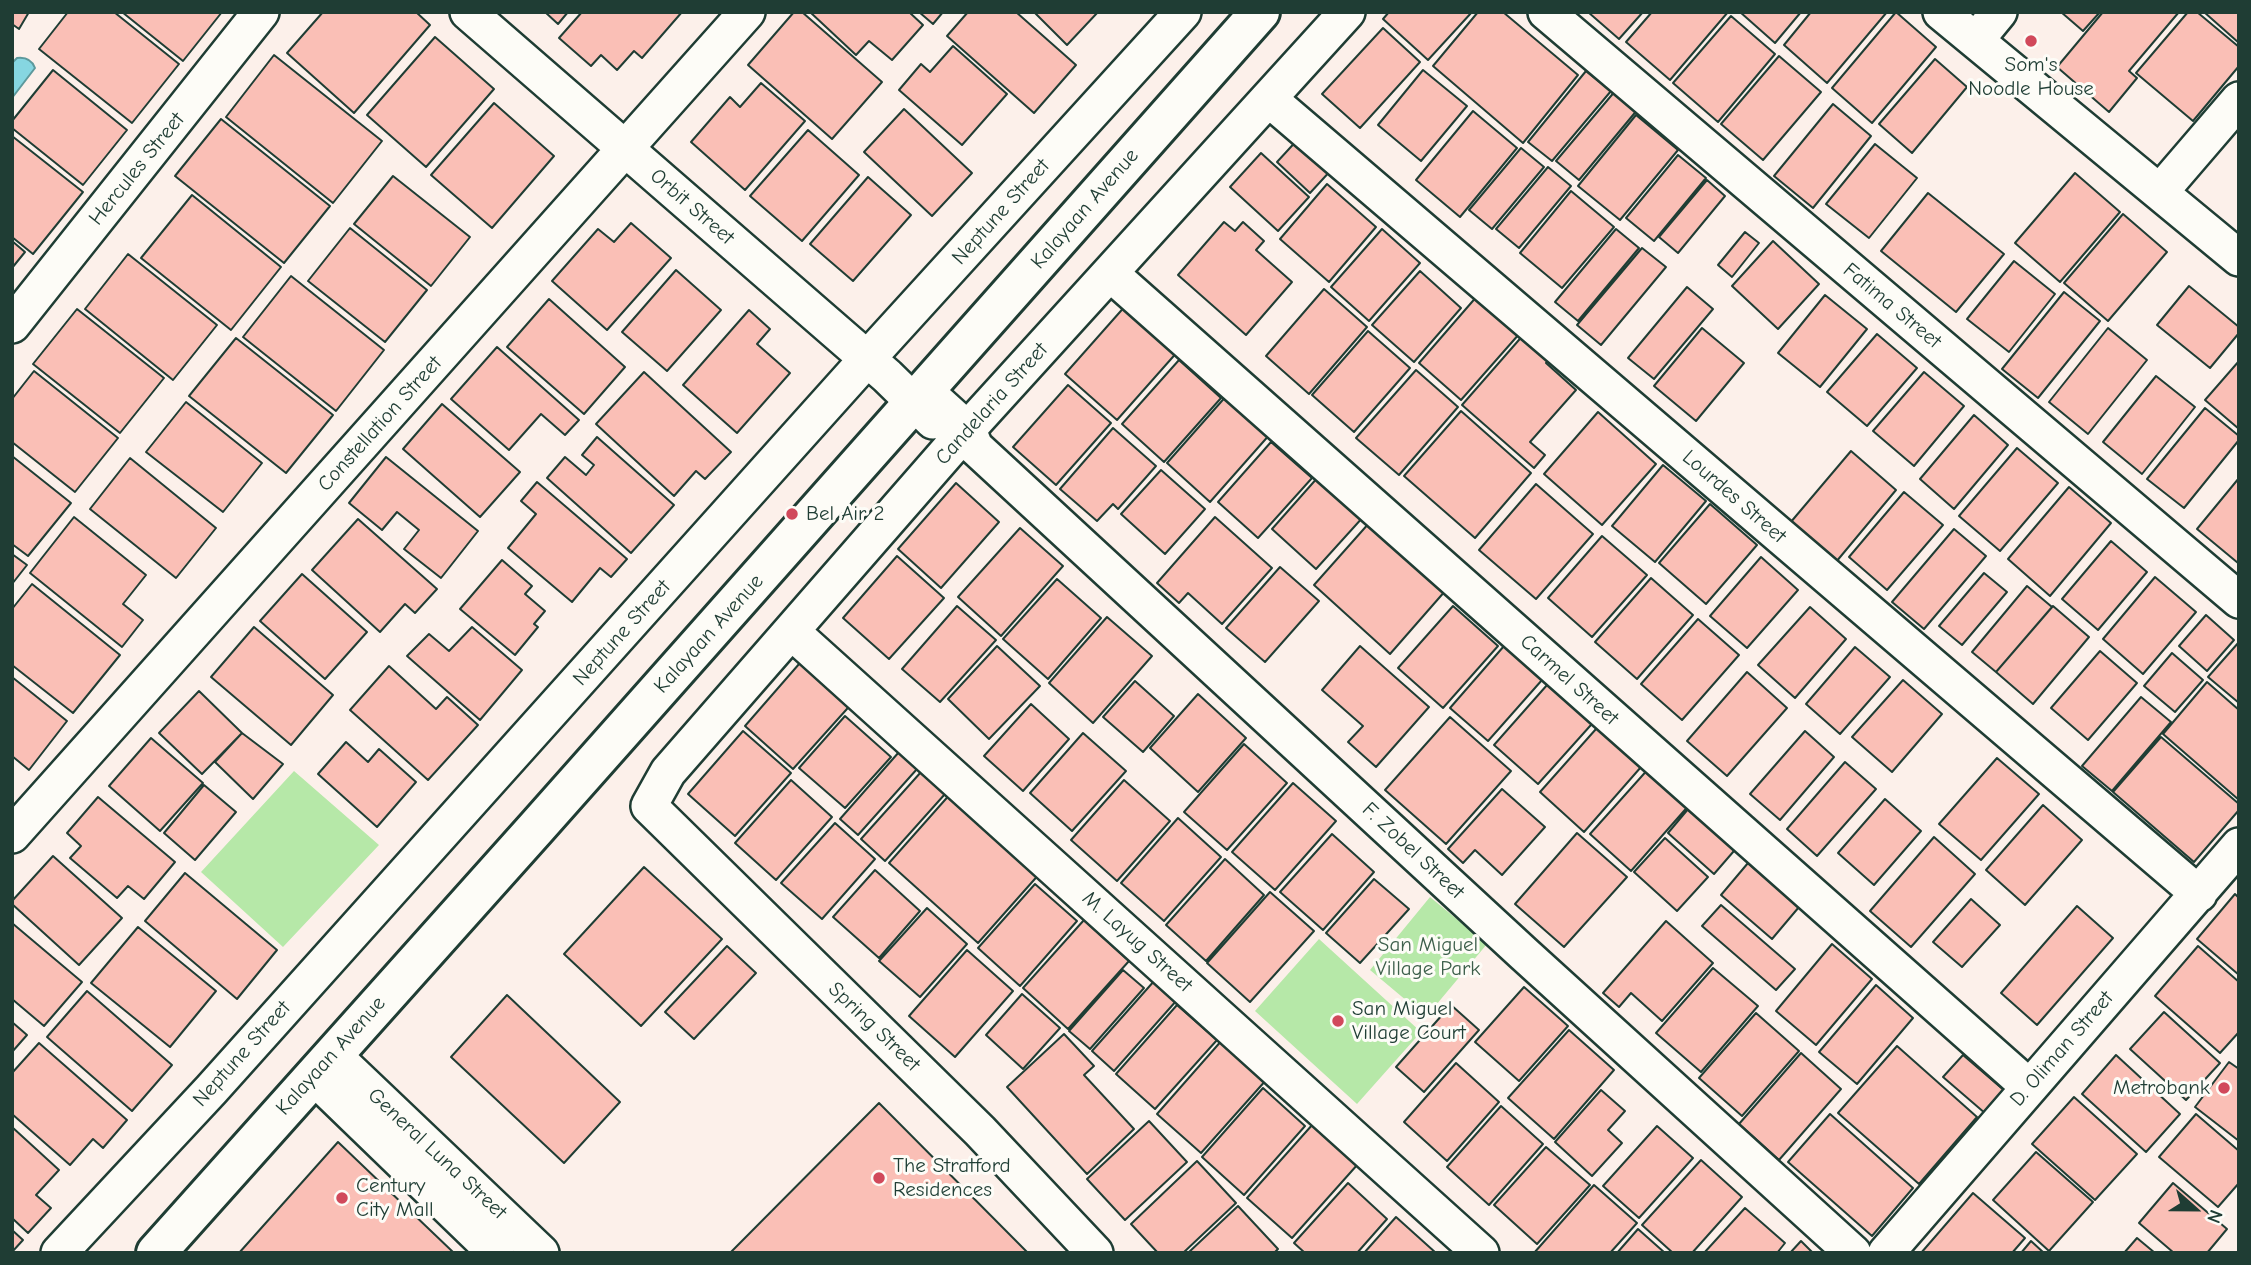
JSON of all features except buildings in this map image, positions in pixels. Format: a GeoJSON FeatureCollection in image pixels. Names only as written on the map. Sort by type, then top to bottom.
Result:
{"type":"FeatureCollection","features":[{"type":"Feature","properties":{"kind":"main road","name":"Kalayaan Avenue"},"geometry":{"type":"LineString","coordinates":[[156,1253],[1260,12]]}},
{"type":"Feature","properties":{"kind":"street","name":"Hercules Street"},"geometry":{"type":"LineString","coordinates":[[12,325],[261,12]]}},
{"type":"Feature","properties":{"kind":"street","name":"Orbit Street"},"geometry":{"type":"LineString","coordinates":[[468,12],[867,359],[919,397]]}},
{"type":"Feature","properties":{"kind":"street","name":"Constellation Street"},"geometry":{"type":"LineString","coordinates":[[12,835],[747,12]]}},
{"type":"Feature","properties":{"kind":"street","name":"Neptune Street"},"geometry":{"type":"LineString","coordinates":[[59,1253],[248,1048],[867,359],[1183,12]]}},
{"type":"Feature","properties":{"kind":"street","name":"Candelaria Street"},"geometry":{"type":"LineString","coordinates":[[649,806],[668,772],[1347,12]]}},
{"type":"Feature","properties":{"kind":"street","name":"Fatima Street"},"geometry":{"type":"LineString","coordinates":[[1546,12],[2239,600]]}},
{"type":"Feature","properties":{"kind":"street"},"geometry":{"type":"LineString","coordinates":[[1941,12],[2239,258]]}},
{"type":"Feature","properties":{"kind":"street"},"geometry":{"type":"LineString","coordinates":[[1976,40],[1999,12]]}},
{"type":"Feature","properties":{"kind":"street","name":"Lourdes Street"},"geometry":{"type":"LineString","coordinates":[[1269,99],[2199,894]]}},
{"type":"Feature","properties":{"kind":"street"},"geometry":{"type":"LineString","coordinates":[[2160,192],[2239,100]]}},
{"type":"Feature","properties":{"kind":"street","name":"Carmel Street"},"geometry":{"type":"LineString","coordinates":[[1111,274],[2028,1087]]}},
{"type":"Feature","properties":{"kind":"street","name":"F. Zobel Street"},"geometry":{"type":"LineString","coordinates":[[919,397],[1853,1253]]}},
{"type":"Feature","properties":{"kind":"street","name":"M. Layug Street"},"geometry":{"type":"LineString","coordinates":[[792,632],[1481,1253]]}},
{"type":"Feature","properties":{"kind":"street","name":"Spring Street"},"geometry":{"type":"LineString","coordinates":[[649,806],[980,1131],[1095,1253]]}},
{"type":"Feature","properties":{"kind":"street","name":"D. Oliman Street"},"geometry":{"type":"LineString","coordinates":[[1886,1253],[2239,846]]}},
{"type":"Feature","properties":{"kind":"street","name":"General Luna Street"},"geometry":{"type":"LineString","coordinates":[[323,1065],[529,1249]]}},
{"type":"Feature","properties":{"kind":"street","name":"General Luna Street"},"geometry":{"type":"LineString","coordinates":[[323,1065],[496,1253]]}},
{"type":"Feature","properties":{"kind":"green space"},"geometry":{"type":"Polygon","coordinates":[[[294,771],[379,845],[283,947],[201,872],[294,771]]]}},
{"type":"Feature","properties":{"kind":"green space","name":"San Miguel Village Park"},"geometry":{"type":"Polygon","coordinates":[[[1430,897],[1487,944],[1426,1017],[1370,970],[1430,897]]]}},
{"type":"Feature","properties":{"kind":"green space","name":"San Miguel Village Court"},"geometry":{"type":"Polygon","coordinates":[[[1319,939],[1421,1032],[1357,1104],[1255,1011],[1319,939]]]}},
{"type":"Feature","properties":{"kind":"water"},"geometry":{"type":"Polygon","coordinates":[[[17,58],[28,60],[35,68],[12,98],[12,63],[17,58]]]}},
{"type":"Feature","properties":{"kind":"place","name":"Som's Noodle House"},"geometry":{"type":"Point","coordinates":[2031,41]}},
{"type":"Feature","properties":{"kind":"place","name":"Bel Air 2"},"geometry":{"type":"Point","coordinates":[792,514]}},
{"type":"Feature","properties":{"kind":"place","name":"San Miguel Village Court"},"geometry":{"type":"Point","coordinates":[1338,1021]}},
{"type":"Feature","properties":{"kind":"place","name":"Metrobank"},"geometry":{"type":"Point","coordinates":[2224,1088]}},
{"type":"Feature","properties":{"kind":"place","name":"The Stratford Residences"},"geometry":{"type":"Point","coordinates":[879,1178]}},
{"type":"Feature","properties":{"kind":"place","name":"Century City Mall"},"geometry":{"type":"Point","coordinates":[342,1198]}}]}
